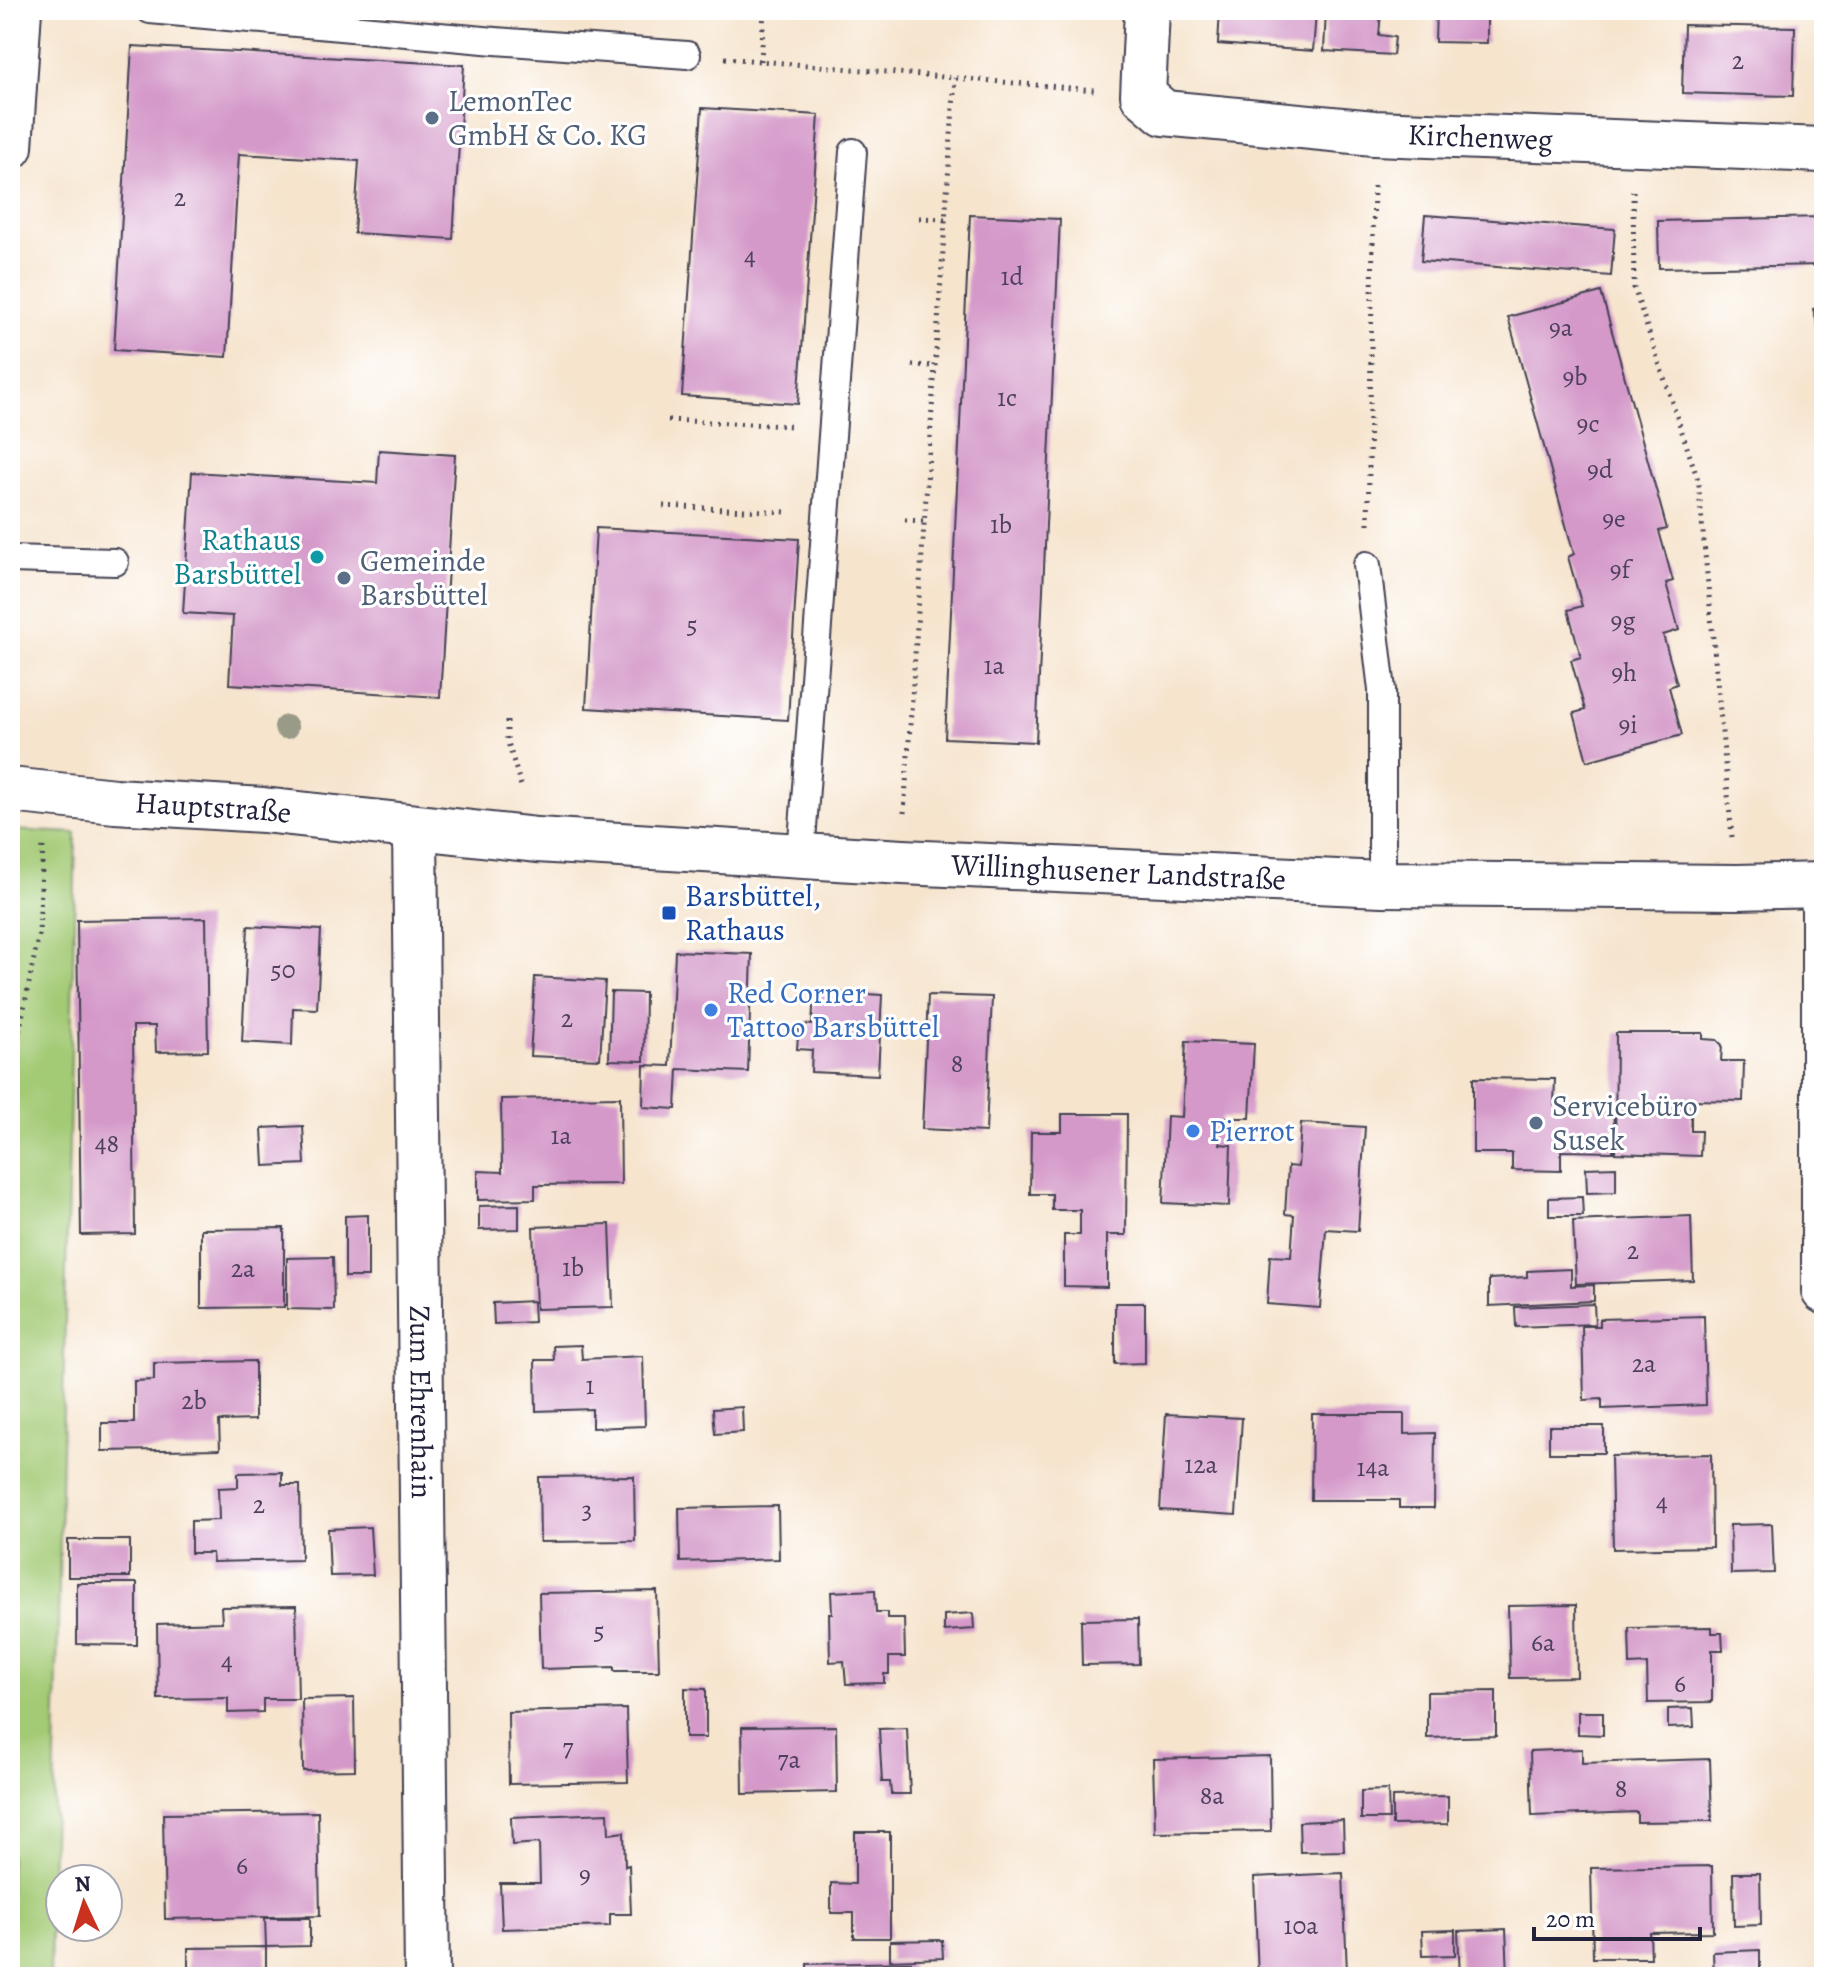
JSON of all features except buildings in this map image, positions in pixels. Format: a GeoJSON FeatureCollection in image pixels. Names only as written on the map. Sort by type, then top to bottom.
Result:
{"type":"FeatureCollection","features":[{"type":"Feature","properties":{"kind":"street"},"geometry":{"type":"LineString","coordinates":[[1143,95],[1147,10]]}},
{"type":"Feature","properties":{"kind":"street"},"geometry":{"type":"LineString","coordinates":[[10,147],[16,26]]}},
{"type":"Feature","properties":{"kind":"street","name":"Kirchenweg"},"geometry":{"type":"LineString","coordinates":[[1143,95],[1164,113],[1374,133],[1824,150]]}},
{"type":"Feature","properties":{"kind":"street","name":"Hauptstraße"},"geometry":{"type":"LineString","coordinates":[[28,792],[263,810],[415,828]]}},
{"type":"Feature","properties":{"kind":"street","name":"Willinghusener Landstraße"},"geometry":{"type":"LineString","coordinates":[[415,828],[537,840],[1382,884],[1824,885]]}},
{"type":"Feature","properties":{"kind":"street","name":"Zum Ehrenhain"},"geometry":{"type":"LineString","coordinates":[[415,828],[427,1977]]}},
{"type":"Feature","properties":{"kind":"street"},"geometry":{"type":"LineString","coordinates":[[1824,885],[1824,1291]]}},
{"type":"Feature","properties":{"kind":"lane"},"geometry":{"type":"LineString","coordinates":[[150,10],[687,55]]}},
{"type":"Feature","properties":{"kind":"lane"},"geometry":{"type":"LineString","coordinates":[[801,855],[853,152]]}},
{"type":"Feature","properties":{"kind":"lane"},"geometry":{"type":"LineString","coordinates":[[10,559],[115,562]]}},
{"type":"Feature","properties":{"kind":"lane"},"geometry":{"type":"LineString","coordinates":[[1367,565],[1382,690],[1382,884]]}},
{"type":"Feature","properties":{"kind":"path"},"geometry":{"type":"LineString","coordinates":[[761,61],[764,10]]}},
{"type":"Feature","properties":{"kind":"path"},"geometry":{"type":"LineString","coordinates":[[687,55],[1143,95]]}},
{"type":"Feature","properties":{"kind":"path"},"geometry":{"type":"LineString","coordinates":[[906,772],[955,78]]}},
{"type":"Feature","properties":{"kind":"path"},"geometry":{"type":"LineString","coordinates":[[1367,565],[1374,133]]}},
{"type":"Feature","properties":{"kind":"path"},"geometry":{"type":"LineString","coordinates":[[1632,142],[1634,288],[1698,480],[1737,887]]}},
{"type":"Feature","properties":{"kind":"path"},"geometry":{"type":"LineString","coordinates":[[919,218],[945,219]]}},
{"type":"Feature","properties":{"kind":"path"},"geometry":{"type":"LineString","coordinates":[[912,365],[935,366]]}},
{"type":"Feature","properties":{"kind":"path"},"geometry":{"type":"LineString","coordinates":[[668,420],[832,429]]}},
{"type":"Feature","properties":{"kind":"path"},"geometry":{"type":"LineString","coordinates":[[663,506],[827,514]]}},
{"type":"Feature","properties":{"kind":"path"},"geometry":{"type":"LineString","coordinates":[[905,520],[924,521]]}},
{"type":"Feature","properties":{"kind":"path"},"geometry":{"type":"LineString","coordinates":[[507,721],[507,739],[537,840]]}},
{"type":"Feature","properties":{"kind":"path"},"geometry":{"type":"LineString","coordinates":[[10,1078],[39,933],[28,792]]}},
{"type":"Feature","properties":{"kind":"green space"},"geometry":{"type":"Polygon","coordinates":[[[10,830],[76,833],[53,1863],[44,1863],[44,1943],[51,1943],[50,1977],[10,1977],[10,830]]]}},
{"type":"Feature","properties":{"kind":"place","name":"LemonTec GmbH & Co. KG"},"geometry":{"type":"Point","coordinates":[432,118]}},
{"type":"Feature","properties":{"kind":"place","name":"Rathaus Barsbüttel"},"geometry":{"type":"Point","coordinates":[317,557]}},
{"type":"Feature","properties":{"kind":"place","name":"Gemeinde Barsbüttel"},"geometry":{"type":"Point","coordinates":[344,578]}},
{"type":"Feature","properties":{"kind":"place","name":"Barsbüttel, Rathaus"},"geometry":{"type":"Point","coordinates":[669,913]}},
{"type":"Feature","properties":{"kind":"place","name":"Red Corner Tattoo Barsbüttel"},"geometry":{"type":"Point","coordinates":[711,1010]}},
{"type":"Feature","properties":{"kind":"place","name":"Servicebüro Susek"},"geometry":{"type":"Point","coordinates":[1536,1123]}},
{"type":"Feature","properties":{"kind":"place","name":"Pierrot"},"geometry":{"type":"Point","coordinates":[1193,1131]}}]}
